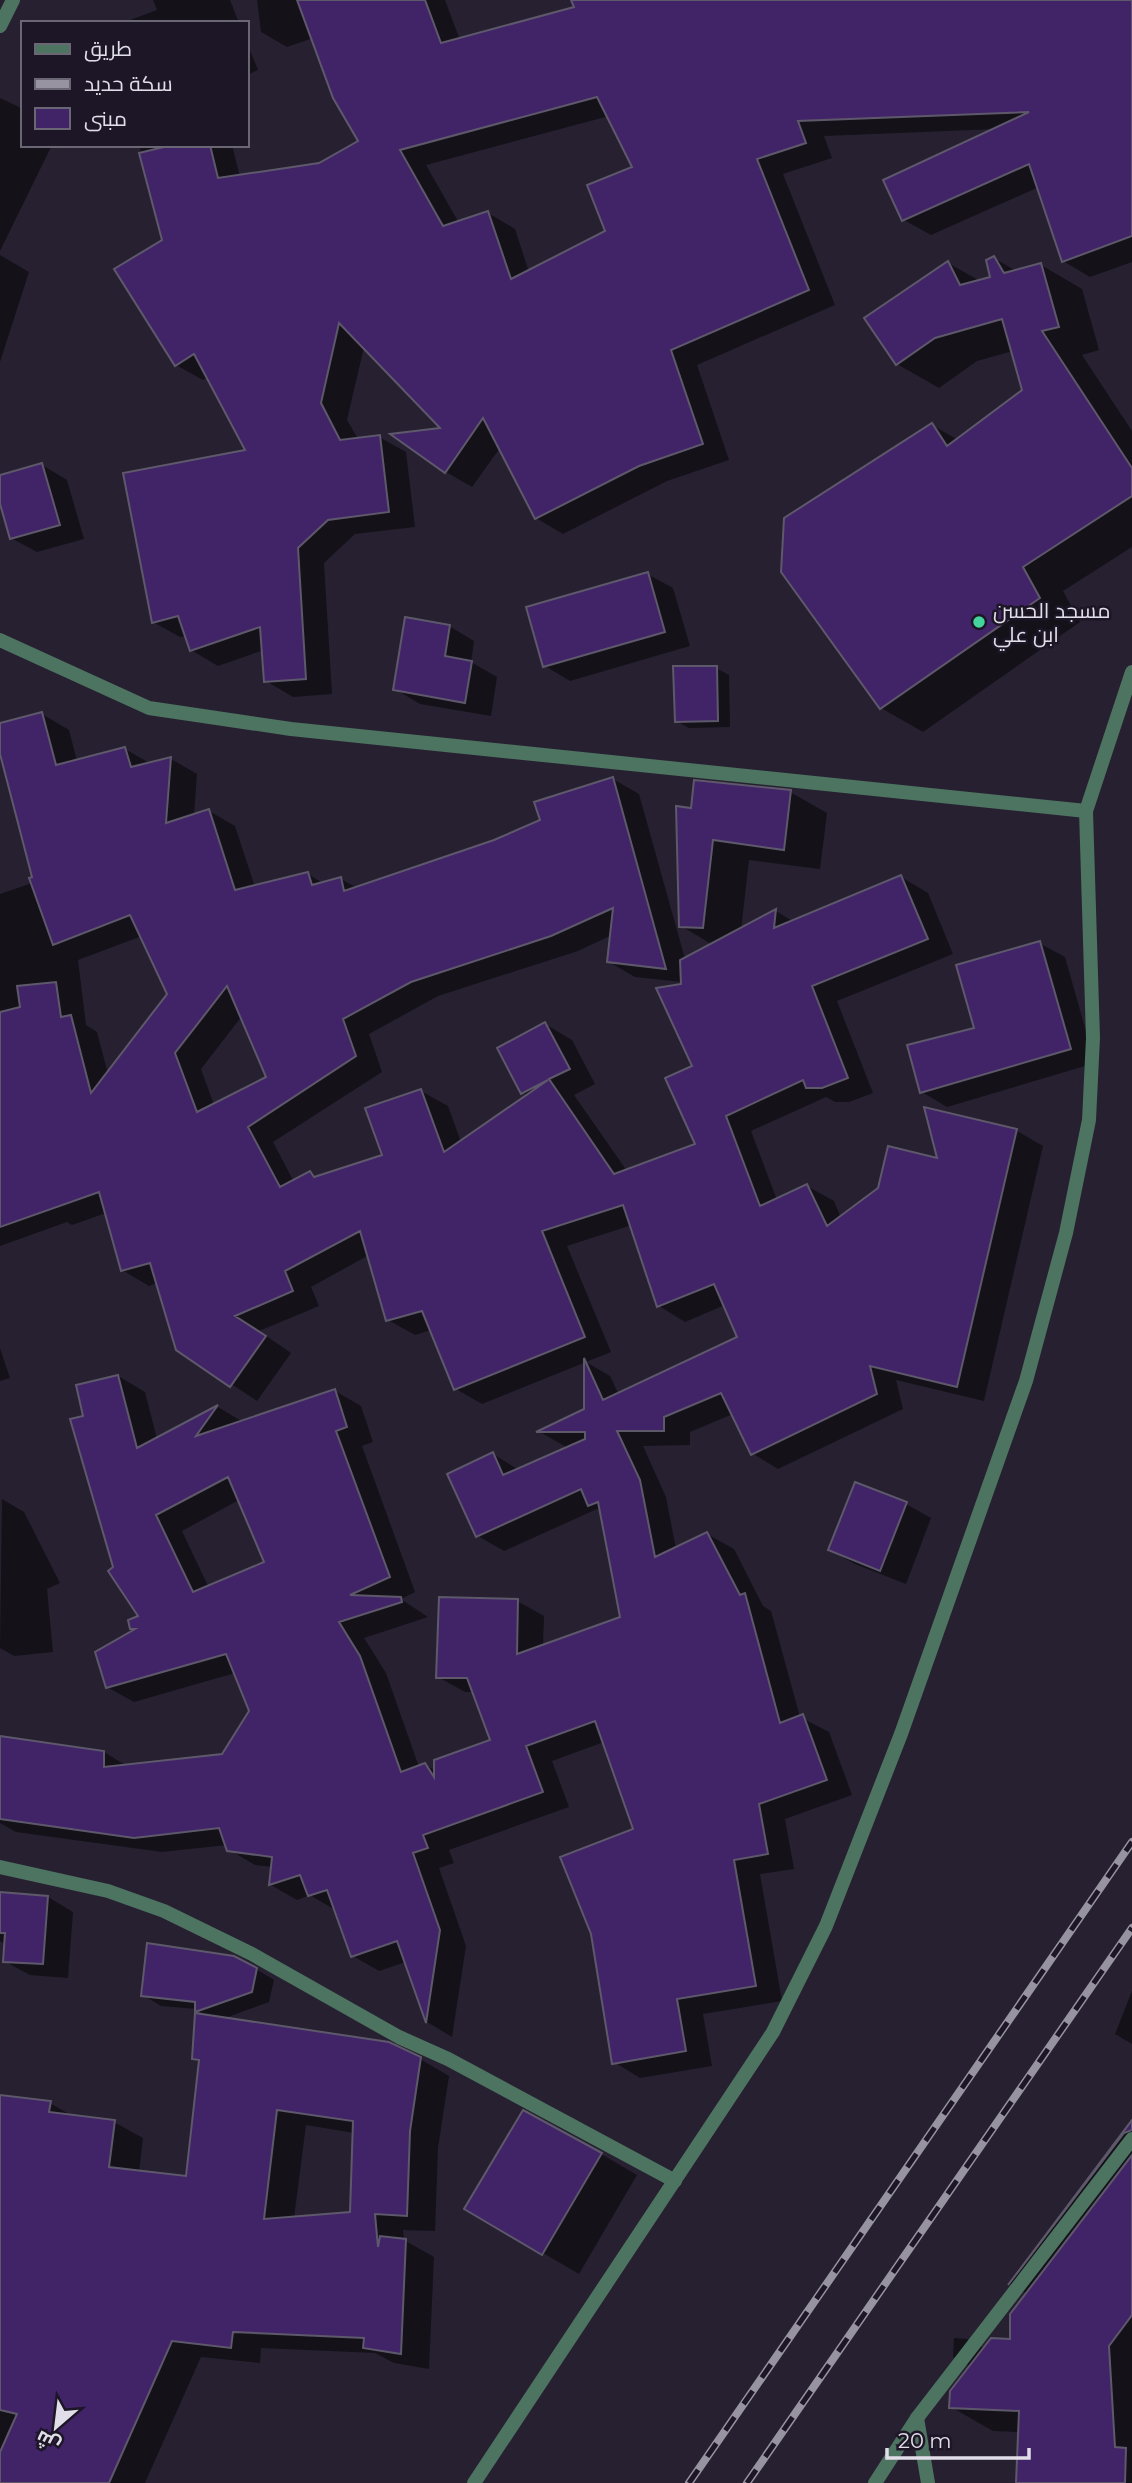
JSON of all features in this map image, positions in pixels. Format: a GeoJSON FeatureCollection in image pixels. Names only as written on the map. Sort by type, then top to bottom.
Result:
{"type":"FeatureCollection","features":[{"type":"Feature","properties":{"kind":"street"},"geometry":{"type":"LineString","coordinates":[[0,26],[13,0]]}},
{"type":"Feature","properties":{"kind":"street"},"geometry":{"type":"LineString","coordinates":[[0,640],[149,708],[291,729],[1086,811]]}},
{"type":"Feature","properties":{"kind":"street"},"geometry":{"type":"LineString","coordinates":[[474,2483],[773,2032],[826,1926],[901,1734],[1026,1381],[1066,1233],[1089,1120],[1093,1038],[1086,811],[1132,672]]}},
{"type":"Feature","properties":{"kind":"street"},"geometry":{"type":"LineString","coordinates":[[0,1867],[108,1891],[164,1911],[252,1954],[399,2036],[448,2059],[675,2181]]}},
{"type":"Feature","properties":{"kind":"street"},"geometry":{"type":"LineString","coordinates":[[875,2483],[917,2418],[1132,2138]]}},
{"type":"Feature","properties":{"kind":"street"},"geometry":{"type":"LineString","coordinates":[[917,2418],[928,2483]]}},
{"type":"Feature","properties":{"kind":"building"},"geometry":{"type":"Polygon","coordinates":[[[297,0],[425,0],[441,43],[574,7],[571,0],[1132,0],[1132,236],[1062,262],[1029,164],[902,221],[883,180],[1029,112],[798,121],[806,143],[757,159],[809,290],[671,350],[703,444],[639,466],[535,519],[483,418],[445,473],[390,434],[440,428],[339,323],[321,403],[340,440],[380,435],[389,512],[328,520],[298,548],[306,679],[264,682],[260,627],[190,651],[178,616],[152,623],[123,473],[245,450],[194,354],[175,366],[114,269],[162,240],[139,153],[164,147],[210,147],[218,178],[319,163],[358,141],[333,98],[297,0]],[[597,97],[400,150],[443,226],[488,211],[511,279],[605,231],[587,185],[632,167],[597,97]]]}},
{"type":"Feature","properties":{"kind":"building"},"geometry":{"type":"Polygon","coordinates":[[[994,256],[1004,273],[1041,263],[1059,327],[1042,331],[1132,468],[1132,496],[1023,567],[1040,598],[880,709],[781,572],[784,518],[932,423],[947,446],[1022,390],[1002,319],[935,338],[896,365],[864,318],[948,261],[960,285],[990,277],[986,260],[994,256]]]}},
{"type":"Feature","properties":{"kind":"building"},"geometry":{"type":"Polygon","coordinates":[[[42,463],[60,525],[10,539],[0,504],[0,475],[42,463]]]}},
{"type":"Feature","properties":{"kind":"building"},"geometry":{"type":"Polygon","coordinates":[[[648,572],[665,632],[543,667],[526,607],[648,572]]]}},
{"type":"Feature","properties":{"kind":"building"},"geometry":{"type":"Polygon","coordinates":[[[405,617],[450,625],[445,656],[472,661],[465,703],[393,690],[405,617]]]}},
{"type":"Feature","properties":{"kind":"building"},"geometry":{"type":"Polygon","coordinates":[[[673,666],[717,666],[718,721],[675,722],[673,666]]]}},
{"type":"Feature","properties":{"kind":"building"},"geometry":{"type":"Polygon","coordinates":[[[42,712],[56,765],[125,747],[131,767],[171,757],[166,823],[209,809],[235,890],[308,872],[312,885],[341,877],[344,891],[494,840],[540,820],[534,802],[613,777],[666,969],[607,962],[613,908],[551,936],[411,982],[343,1019],[356,1056],[248,1127],[280,1187],[310,1171],[314,1177],[382,1155],[365,1108],[421,1089],[444,1152],[548,1080],[521,1094],[497,1048],[545,1022],[570,1069],[549,1079],[614,1174],[695,1144],[665,1078],[692,1066],[656,988],[681,984],[680,960],[776,909],[774,928],[901,875],[928,939],[812,986],[848,1078],[822,1088],[806,1088],[803,1080],[726,1116],[760,1206],[807,1184],[827,1226],[878,1188],[888,1146],[937,1158],[924,1107],[1017,1129],[957,1387],[870,1366],[877,1394],[751,1455],[721,1393],[664,1417],[664,1431],[617,1431],[640,1480],[655,1557],[707,1532],[740,1595],[745,1593],[780,1723],[803,1714],[827,1780],[759,1804],[768,1854],[734,1860],[756,1986],[677,1999],[686,2051],[612,2064],[591,1934],[560,1857],[633,1829],[595,1721],[526,1746],[543,1792],[423,1835],[428,1848],[413,1853],[440,1930],[426,2023],[397,1941],[351,1957],[327,1890],[308,1896],[300,1875],[269,1885],[272,1857],[227,1851],[219,1828],[134,1838],[0,1819],[0,1736],[104,1751],[104,1767],[222,1754],[249,1711],[226,1654],[106,1688],[95,1652],[135,1629],[130,1629],[128,1620],[138,1616],[108,1571],[113,1567],[70,1419],[83,1416],[76,1385],[118,1375],[137,1448],[218,1405],[196,1436],[335,1389],[347,1427],[336,1431],[390,1577],[350,1595],[401,1597],[402,1602],[339,1622],[360,1656],[401,1772],[425,1763],[434,1777],[434,1760],[490,1740],[467,1678],[436,1678],[439,1597],[518,1599],[517,1654],[620,1617],[598,1502],[588,1506],[581,1489],[476,1537],[447,1474],[493,1452],[503,1475],[585,1439],[585,1432],[536,1432],[584,1409],[584,1358],[603,1400],[737,1337],[714,1284],[657,1307],[623,1205],[542,1231],[585,1337],[454,1390],[422,1311],[386,1321],[360,1231],[285,1271],[293,1291],[235,1316],[266,1336],[230,1387],[176,1350],[150,1263],[121,1271],[99,1192],[0,1227],[0,1012],[20,1007],[17,986],[56,982],[61,1017],[71,1015],[91,1093],[167,994],[130,915],[53,945],[29,878],[32,877],[0,754],[0,723],[42,712]],[[227,986],[175,1053],[197,1112],[266,1077],[227,986]],[[228,1477],[156,1515],[193,1592],[264,1562],[228,1477]]]}},
{"type":"Feature","properties":{"kind":"building"},"geometry":{"type":"Polygon","coordinates":[[[694,780],[791,790],[784,850],[713,840],[703,928],[679,927],[676,806],[691,808],[694,780]]]}},
{"type":"Feature","properties":{"kind":"building"},"geometry":{"type":"Polygon","coordinates":[[[1040,941],[1071,1049],[920,1093],[907,1045],[974,1028],[956,965],[1040,941]]]}},
{"type":"Feature","properties":{"kind":"building"},"geometry":{"type":"Polygon","coordinates":[[[855,1482],[907,1502],[880,1571],[828,1550],[855,1482]]]}},
{"type":"Feature","properties":{"kind":"building"},"geometry":{"type":"Polygon","coordinates":[[[0,1892],[48,1896],[43,1964],[3,1962],[5,1933],[0,1933],[0,1892]]]}},
{"type":"Feature","properties":{"kind":"building"},"geometry":{"type":"Polygon","coordinates":[[[147,1943],[234,1956],[257,1968],[252,1992],[195,2012],[195,2002],[141,1996],[147,1943]]]}},
{"type":"Feature","properties":{"kind":"building"},"geometry":{"type":"Polygon","coordinates":[[[195,2013],[389,2042],[421,2057],[410,2131],[407,2216],[375,2214],[378,2247],[380,2236],[406,2239],[401,2354],[363,2348],[364,2338],[233,2332],[231,2348],[172,2341],[109,2483],[0,2483],[0,2452],[17,2414],[0,2410],[0,2095],[51,2101],[49,2112],[115,2120],[109,2167],[186,2176],[199,2060],[192,2059],[195,2013]],[[277,2110],[264,2219],[350,2212],[353,2121],[277,2110]]]}},
{"type":"Feature","properties":{"kind":"building"},"geometry":{"type":"Polygon","coordinates":[[[523,2110],[602,2153],[542,2255],[464,2209],[523,2110]]]}},
{"type":"Feature","properties":{"kind":"building"},"geometry":{"type":"Polygon","coordinates":[[[1132,2120],[1132,2130],[1124,2133],[1008,2285],[1132,2120]]]}},
{"type":"Feature","properties":{"kind":"building"},"geometry":{"type":"Polygon","coordinates":[[[1132,2155],[1132,2315],[1109,2346],[1115,2447],[1126,2448],[1125,2483],[1016,2483],[1019,2411],[949,2408],[950,2391],[991,2338],[1010,2339],[1010,2314],[1132,2155]]]}},
{"type":"Feature","properties":{"kind":"railway"},"geometry":{"type":"LineString","coordinates":[[689,2483],[1132,1842]]}},
{"type":"Feature","properties":{"kind":"railway"},"geometry":{"type":"LineString","coordinates":[[747,2483],[1132,1928]]}},
{"type":"Feature","properties":{"kind":"place","name":"مسجد الحسن ابن علي"},"geometry":{"type":"Point","coordinates":[979,622]}}]}
